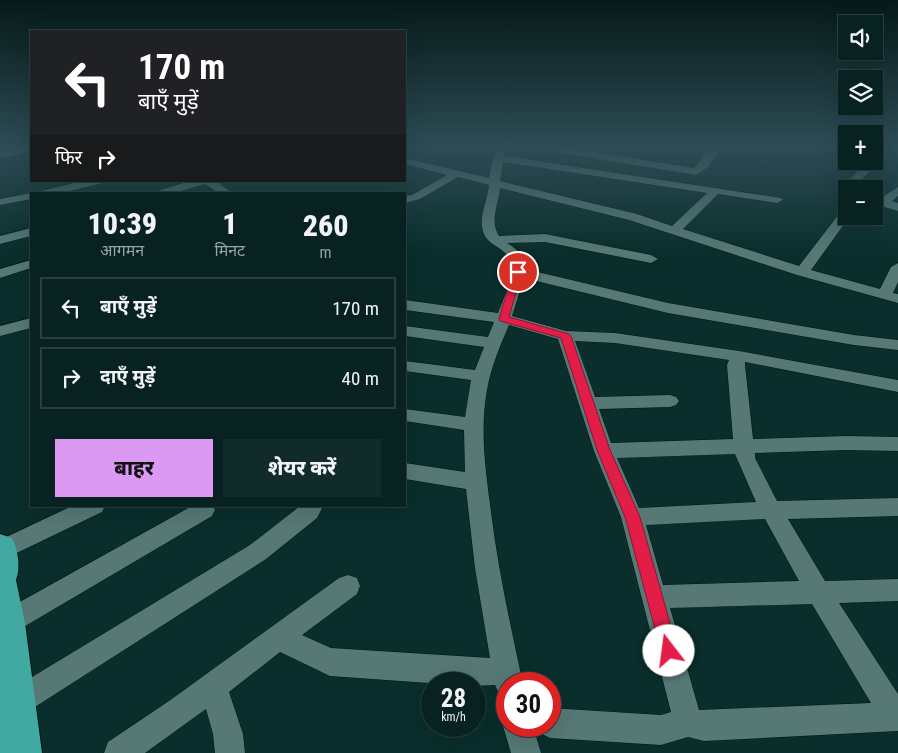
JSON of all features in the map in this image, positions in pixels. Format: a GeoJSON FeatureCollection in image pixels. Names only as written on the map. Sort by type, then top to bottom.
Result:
{"type":"FeatureCollection","features":[{"type":"Feature","properties":{"kind":"highway"},"geometry":{"type":"LineString","coordinates":[[1,572],[19,753]]}},
{"type":"Feature","properties":{"kind":"street"},"geometry":{"type":"LineString","coordinates":[[406,200],[416,197],[444,181]]}},
{"type":"Feature","properties":{"kind":"street"},"geometry":{"type":"LineString","coordinates":[[491,181],[569,200],[676,230],[802,272],[892,297],[898,267]]}},
{"type":"Feature","properties":{"kind":"street"},"geometry":{"type":"LineString","coordinates":[[657,181],[715,192],[776,200]]}},
{"type":"Feature","properties":{"kind":"street"},"geometry":{"type":"LineString","coordinates":[[50,192],[95,182]]}},
{"type":"Feature","properties":{"kind":"street"},"geometry":{"type":"LineString","coordinates":[[165,192],[199,182]]}},
{"type":"Feature","properties":{"kind":"street"},"geometry":{"type":"LineString","coordinates":[[210,182],[225,192]]}},
{"type":"Feature","properties":{"kind":"street"},"geometry":{"type":"LineString","coordinates":[[494,182],[488,218],[492,236],[515,255],[518,272],[504,319],[481,376],[473,425],[482,545],[506,672]]}},
{"type":"Feature","properties":{"kind":"street"},"geometry":{"type":"LineString","coordinates":[[883,199],[898,190]]}},
{"type":"Feature","properties":{"kind":"street"},"geometry":{"type":"LineString","coordinates":[[676,230],[715,192]]}},
{"type":"Feature","properties":{"kind":"street"},"geometry":{"type":"LineString","coordinates":[[0,202],[30,196]]}},
{"type":"Feature","properties":{"kind":"street"},"geometry":{"type":"LineString","coordinates":[[883,202],[898,207]]}},
{"type":"Feature","properties":{"kind":"street"},"geometry":{"type":"LineString","coordinates":[[802,272],[838,224]]}},
{"type":"Feature","properties":{"kind":"street"},"geometry":{"type":"LineString","coordinates":[[0,240],[30,232]]}},
{"type":"Feature","properties":{"kind":"street"},"geometry":{"type":"LineString","coordinates":[[495,240],[545,238],[651,258]]}},
{"type":"Feature","properties":{"kind":"street"},"geometry":{"type":"LineString","coordinates":[[0,274],[30,264]]}},
{"type":"Feature","properties":{"kind":"street"},"geometry":{"type":"LineString","coordinates":[[518,272],[668,308],[854,340],[898,345]]}},
{"type":"Feature","properties":{"kind":"street"},"geometry":{"type":"LineString","coordinates":[[406,304],[504,319],[565,336],[615,338],[739,356],[898,386]]}},
{"type":"Feature","properties":{"kind":"street"},"geometry":{"type":"LineString","coordinates":[[0,331],[30,323]]}},
{"type":"Feature","properties":{"kind":"street"},"geometry":{"type":"LineString","coordinates":[[406,331],[494,343]]}},
{"type":"Feature","properties":{"kind":"street"},"geometry":{"type":"LineString","coordinates":[[565,336],[604,450],[632,517],[688,722]]}},
{"type":"Feature","properties":{"kind":"street"},"geometry":{"type":"LineString","coordinates":[[561,724],[660,730],[688,722],[704,726],[896,716],[818,592],[771,510],[745,458],[736,365],[739,356]]}},
{"type":"Feature","properties":{"kind":"street"},"geometry":{"type":"LineString","coordinates":[[406,366],[481,376]]}},
{"type":"Feature","properties":{"kind":"street"},"geometry":{"type":"LineString","coordinates":[[587,404],[670,401]]}},
{"type":"Feature","properties":{"kind":"street"},"geometry":{"type":"LineString","coordinates":[[406,415],[473,425]]}},
{"type":"Feature","properties":{"kind":"street"},"geometry":{"type":"LineString","coordinates":[[604,450],[846,443],[898,444]]}},
{"type":"Feature","properties":{"kind":"street"},"geometry":{"type":"LineString","coordinates":[[406,471],[476,482]]}},
{"type":"Feature","properties":{"kind":"street"},"geometry":{"type":"LineString","coordinates":[[1,572],[93,507]]}},
{"type":"Feature","properties":{"kind":"street"},"geometry":{"type":"LineString","coordinates":[[14,704],[258,552],[309,512],[312,507]]}},
{"type":"Feature","properties":{"kind":"street"},"geometry":{"type":"LineString","coordinates":[[632,517],[771,510],[898,507]]}},
{"type":"Feature","properties":{"kind":"street"},"geometry":{"type":"LineString","coordinates":[[1,572],[204,510]]}},
{"type":"Feature","properties":{"kind":"street"},"geometry":{"type":"LineString","coordinates":[[119,753],[213,687],[348,586]]}},
{"type":"Feature","properties":{"kind":"street"},"geometry":{"type":"LineString","coordinates":[[655,597],[898,590]]}},
{"type":"Feature","properties":{"kind":"street"},"geometry":{"type":"LineString","coordinates":[[278,637],[330,662],[496,674]]}},
{"type":"Feature","properties":{"kind":"street"},"geometry":{"type":"LineString","coordinates":[[213,687],[228,734],[230,753]]}},
{"type":"Feature","properties":{"kind":"street"},"geometry":{"type":"LineString","coordinates":[[521,737],[526,753]]}},
{"type":"Feature","properties":{"kind":"route"},"geometry":{"type":"LineString","coordinates":[[518,272],[504,319],[565,336],[604,450],[632,517],[669,651]]}}]}
